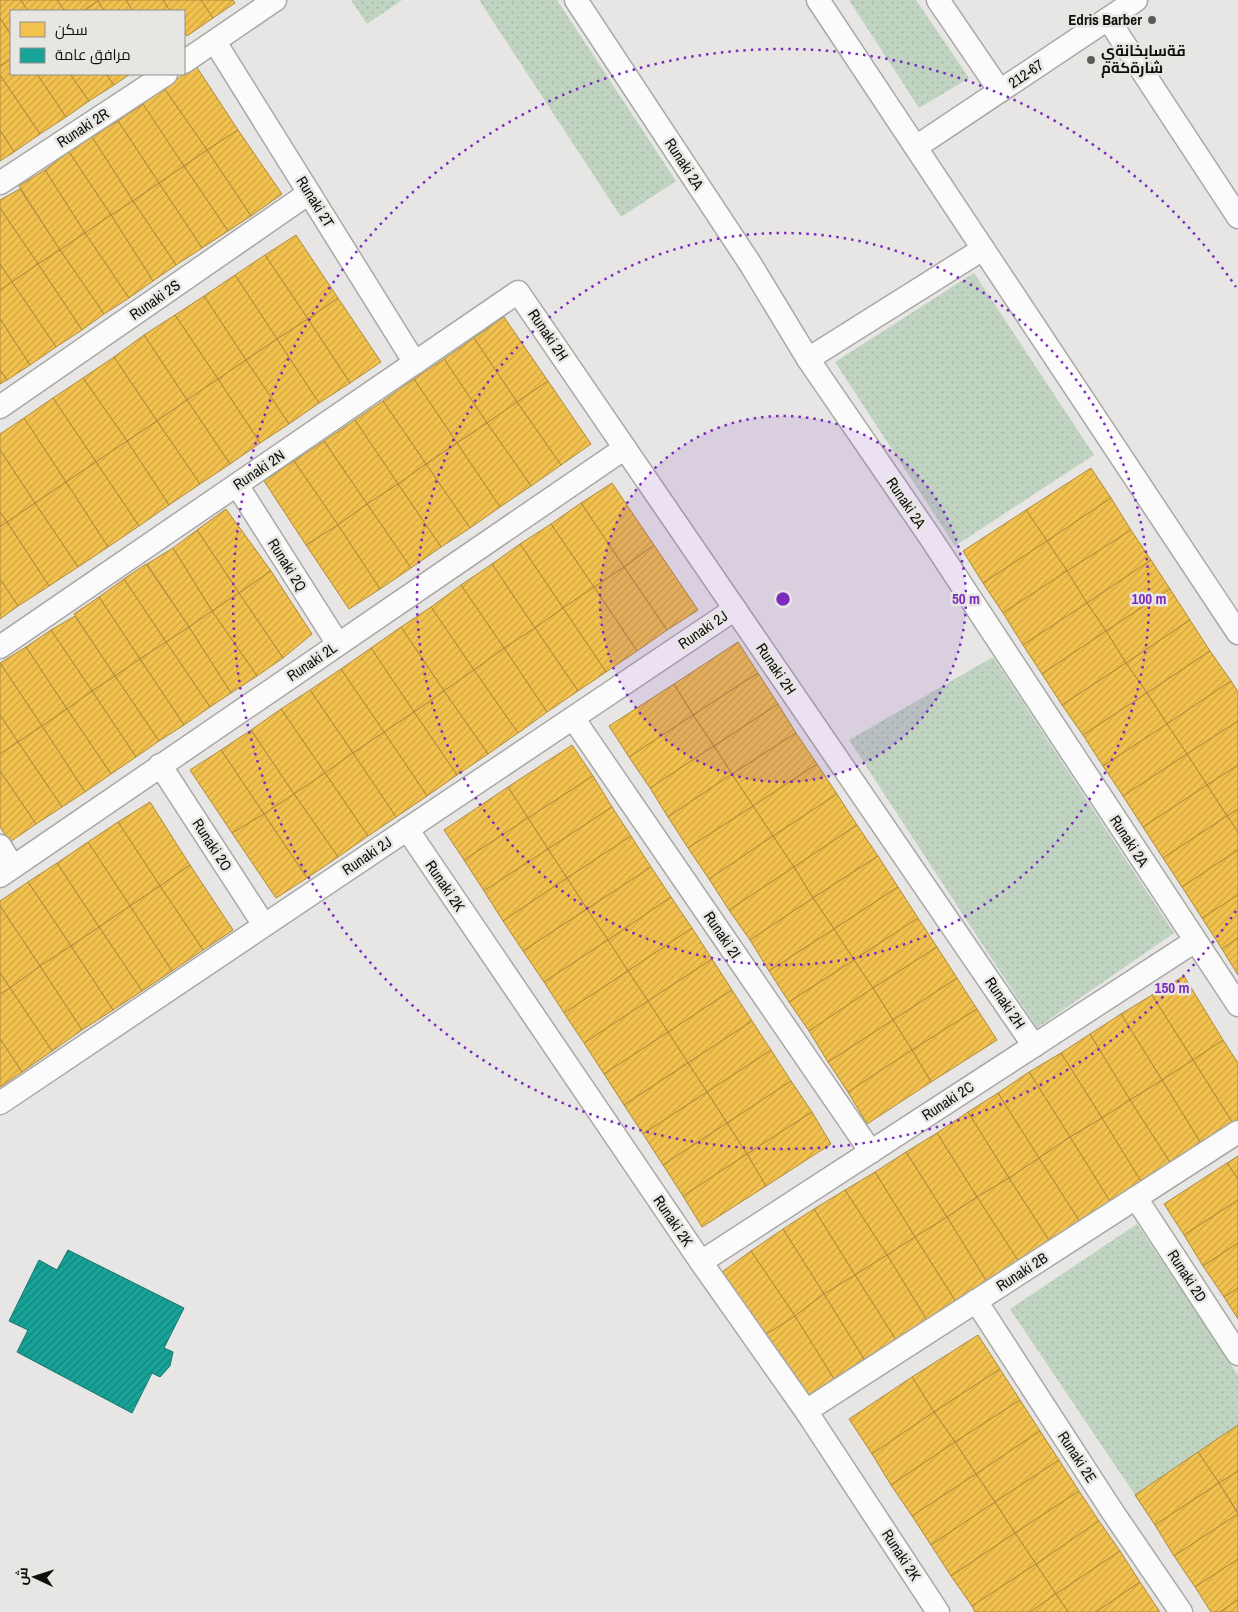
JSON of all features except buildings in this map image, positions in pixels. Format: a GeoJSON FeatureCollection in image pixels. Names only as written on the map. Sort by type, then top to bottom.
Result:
{"type":"FeatureCollection","features":[{"type":"Feature","properties":{"kind":"street"},"geometry":{"type":"LineString","coordinates":[[185,61],[275,0]]}},
{"type":"Feature","properties":{"kind":"street","name":"Runaki 2A"},"geometry":{"type":"LineString","coordinates":[[576,0],[750,265],[808,359],[935,546],[1238,1005]]}},
{"type":"Feature","properties":{"kind":"street"},"geometry":{"type":"LineString","coordinates":[[818,0],[1238,633]]}},
{"type":"Feature","properties":{"kind":"street"},"geometry":{"type":"LineString","coordinates":[[938,0],[1000,91]]}},
{"type":"Feature","properties":{"kind":"street","name":"212-67"},"geometry":{"type":"LineString","coordinates":[[916,147],[1136,0]]}},
{"type":"Feature","properties":{"kind":"street"},"geometry":{"type":"LineString","coordinates":[[1108,19],[1238,217]]}},
{"type":"Feature","properties":{"kind":"street","name":"Runaki 2T"},"geometry":{"type":"LineString","coordinates":[[215,42],[415,363]]}},
{"type":"Feature","properties":{"kind":"street","name":"Runaki 2R"},"geometry":{"type":"LineString","coordinates":[[0,183],[164,75]]}},
{"type":"Feature","properties":{"kind":"street","name":"Runaki 2S"},"geometry":{"type":"LineString","coordinates":[[0,407],[309,193]]}},
{"type":"Feature","properties":{"kind":"street"},"geometry":{"type":"LineString","coordinates":[[808,359],[984,249]]}},
{"type":"Feature","properties":{"kind":"street","name":"Runaki 2N"},"geometry":{"type":"LineString","coordinates":[[0,647],[518,292]]}},
{"type":"Feature","properties":{"kind":"street","name":"Runaki 2H"},"geometry":{"type":"LineString","coordinates":[[518,292],[1034,1046]]}},
{"type":"Feature","properties":{"kind":"street","name":"Runaki 2L"},"geometry":{"type":"LineString","coordinates":[[7,871],[625,448]]}},
{"type":"Feature","properties":{"kind":"street","name":"Runaki 2Q"},"geometry":{"type":"LineString","coordinates":[[237,485],[338,644]]}},
{"type":"Feature","properties":{"kind":"street","name":"Runaki 2J"},"geometry":{"type":"LineString","coordinates":[[0,1103],[735,609]]}},
{"type":"Feature","properties":{"kind":"street","name":"Runaki 2I"},"geometry":{"type":"LineString","coordinates":[[573,718],[871,1152]]}},
{"type":"Feature","properties":{"kind":"street","name":"Runaki 2O"},"geometry":{"type":"LineString","coordinates":[[160,765],[264,925]]}},
{"type":"Feature","properties":{"kind":"street","name":"Runaki 2K"},"geometry":{"type":"LineString","coordinates":[[407,830],[701,1262],[806,1411],[938,1612]]}},
{"type":"Feature","properties":{"kind":"street"},"geometry":{"type":"LineString","coordinates":[[0,846],[7,871]]}},
{"type":"Feature","properties":{"kind":"street","name":"Runaki 2C"},"geometry":{"type":"LineString","coordinates":[[701,1262],[1196,941]]}},
{"type":"Feature","properties":{"kind":"street","name":"Runaki 2B"},"geometry":{"type":"LineString","coordinates":[[806,1411],[1238,1132]]}},
{"type":"Feature","properties":{"kind":"street","name":"Runaki 2D"},"geometry":{"type":"LineString","coordinates":[[1136,1198],[1238,1354]]}},
{"type":"Feature","properties":{"kind":"street","name":"Runaki 2E"},"geometry":{"type":"LineString","coordinates":[[976,1301],[1112,1511],[1181,1612]]}},
{"type":"Feature","properties":{"kind":"green space"},"geometry":{"type":"Polygon","coordinates":[[[351,0],[402,0],[367,24],[351,0]]]}},
{"type":"Feature","properties":{"kind":"green space"},"geometry":{"type":"Polygon","coordinates":[[[479,0],[557,0],[676,181],[621,217],[479,0]]]}},
{"type":"Feature","properties":{"kind":"green space"},"geometry":{"type":"Polygon","coordinates":[[[849,0],[916,0],[969,78],[919,108],[849,0]]]}},
{"type":"Feature","properties":{"kind":"green space"},"geometry":{"type":"Polygon","coordinates":[[[974,273],[1094,455],[955,546],[835,362],[974,273]]]}},
{"type":"Feature","properties":{"kind":"green space"},"geometry":{"type":"Polygon","coordinates":[[[993,657],[1174,933],[1037,1028],[849,740],[993,657]]]}},
{"type":"Feature","properties":{"kind":"green space"},"geometry":{"type":"Polygon","coordinates":[[[1137,1224],[1238,1375],[1238,1425],[1135,1495],[1010,1309],[1137,1224]]]}},
{"type":"Feature","properties":{"kind":"place","name":"Edris Barber"},"geometry":{"type":"Point","coordinates":[1152,20]}},
{"type":"Feature","properties":{"kind":"place","name":"قةسابخانةي شارةكةم"},"geometry":{"type":"Point","coordinates":[1091,60]}}]}
